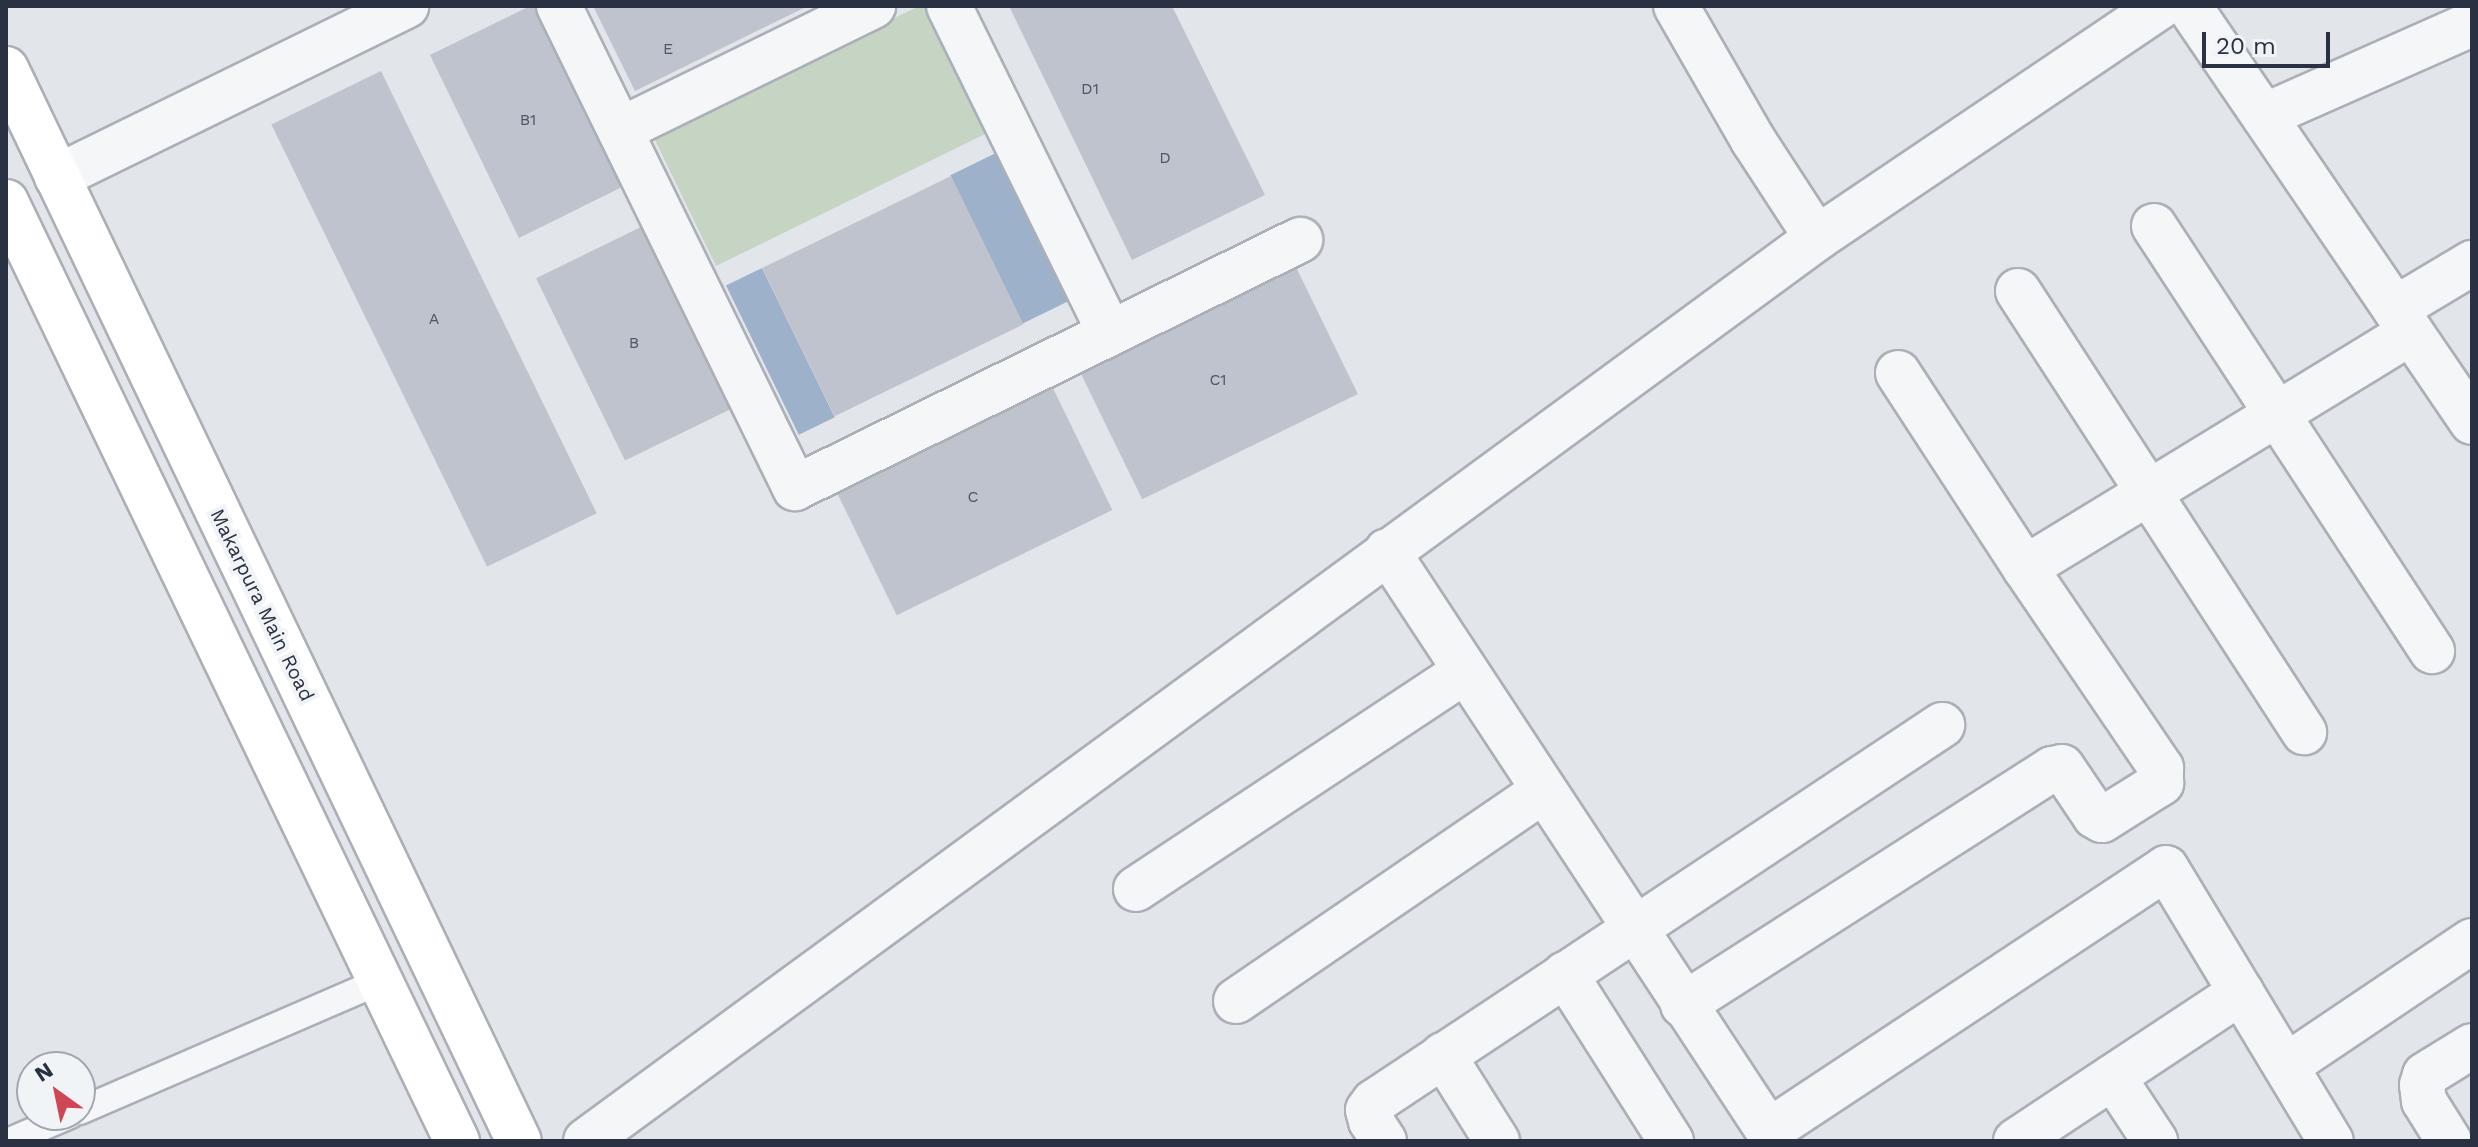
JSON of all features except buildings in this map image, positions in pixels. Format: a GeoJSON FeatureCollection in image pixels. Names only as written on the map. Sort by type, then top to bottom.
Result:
{"type":"FeatureCollection","features":[{"type":"Feature","properties":{"kind":"highway","name":"Makarpura Main Road"},"geometry":{"type":"LineString","coordinates":[[6,69],[519,1141]]}},
{"type":"Feature","properties":{"kind":"highway"},"geometry":{"type":"LineString","coordinates":[[6,202],[457,1141]]}},
{"type":"Feature","properties":{"kind":"street"},"geometry":{"type":"LineString","coordinates":[[57,177],[406,6]]}},
{"type":"Feature","properties":{"kind":"street"},"geometry":{"type":"LineString","coordinates":[[559,6],[795,488],[1300,240]]}},
{"type":"Feature","properties":{"kind":"street"},"geometry":{"type":"LineString","coordinates":[[620,130],[873,6]]}},
{"type":"Feature","properties":{"kind":"street"},"geometry":{"type":"LineString","coordinates":[[949,6],[1110,333]]}},
{"type":"Feature","properties":{"kind":"street"},"geometry":{"type":"LineString","coordinates":[[1676,6],[1753,140],[1817,238]]}},
{"type":"Feature","properties":{"kind":"street"},"geometry":{"type":"LineString","coordinates":[[586,1141],[1817,238],[2161,6]]}},
{"type":"Feature","properties":{"kind":"street"},"geometry":{"type":"LineString","coordinates":[[2189,6],[2472,422]]}},
{"type":"Feature","properties":{"kind":"street"},"geometry":{"type":"LineString","coordinates":[[2264,116],[2472,24]]}},
{"type":"Feature","properties":{"kind":"street"},"geometry":{"type":"LineString","coordinates":[[2154,226],[2432,651]]}},
{"type":"Feature","properties":{"kind":"street"},"geometry":{"type":"LineString","coordinates":[[2025,568],[2277,413],[2403,320],[2472,263]]}},
{"type":"Feature","properties":{"kind":"street"},"geometry":{"type":"LineString","coordinates":[[2018,291],[2304,732]]}},
{"type":"Feature","properties":{"kind":"street"},"geometry":{"type":"LineString","coordinates":[[1683,1005],[2052,769],[2062,767],[2095,816],[2102,820],[2161,783],[2161,768],[1898,373]]}},
{"type":"Feature","properties":{"kind":"street"},"geometry":{"type":"LineString","coordinates":[[1387,551],[1632,928],[1772,1136],[2166,868],[2331,1141]]}},
{"type":"Feature","properties":{"kind":"street"},"geometry":{"type":"LineString","coordinates":[[1136,889],[1465,671]]}},
{"type":"Feature","properties":{"kind":"street"},"geometry":{"type":"LineString","coordinates":[[1384,1141],[1368,1110],[1374,1102],[1942,725]]}},
{"type":"Feature","properties":{"kind":"street"},"geometry":{"type":"LineString","coordinates":[[1236,1001],[1543,791]]}},
{"type":"Feature","properties":{"kind":"street"},"geometry":{"type":"LineString","coordinates":[[2286,1066],[2472,941]]}},
{"type":"Feature","properties":{"kind":"street"},"geometry":{"type":"LineString","coordinates":[[1565,974],[1671,1141]]}},
{"type":"Feature","properties":{"kind":"street"},"geometry":{"type":"LineString","coordinates":[[2016,1141],[2241,992]]}},
{"type":"Feature","properties":{"kind":"street"},"geometry":{"type":"LineString","coordinates":[[2449,1141],[2424,1101],[2422,1085],[2425,1075],[2472,1046]]}},
{"type":"Feature","properties":{"kind":"street"},"geometry":{"type":"LineString","coordinates":[[1443,1055],[1497,1141]]}},
{"type":"Feature","properties":{"kind":"street"},"geometry":{"type":"LineString","coordinates":[[2113,1077],[2155,1141]]}},
{"type":"Feature","properties":{"kind":"lane"},"geometry":{"type":"LineString","coordinates":[[96,1104],[380,981]]}},
{"type":"Feature","properties":{"kind":"lane"},"geometry":{"type":"LineString","coordinates":[[10,1141],[33,1131]]}},
{"type":"Feature","properties":{"kind":"green space"},"geometry":{"type":"Polygon","coordinates":[[[919,6],[927,6],[989,132],[716,266],[653,136],[919,6]]]}},
{"type":"Feature","properties":{"kind":"water"},"geometry":{"type":"Polygon","coordinates":[[[998,152],[1070,300],[1023,324],[950,175],[998,152]]]}},
{"type":"Feature","properties":{"kind":"water"},"geometry":{"type":"Polygon","coordinates":[[[762,268],[835,417],[799,435],[726,286],[762,268]]]}}]}
